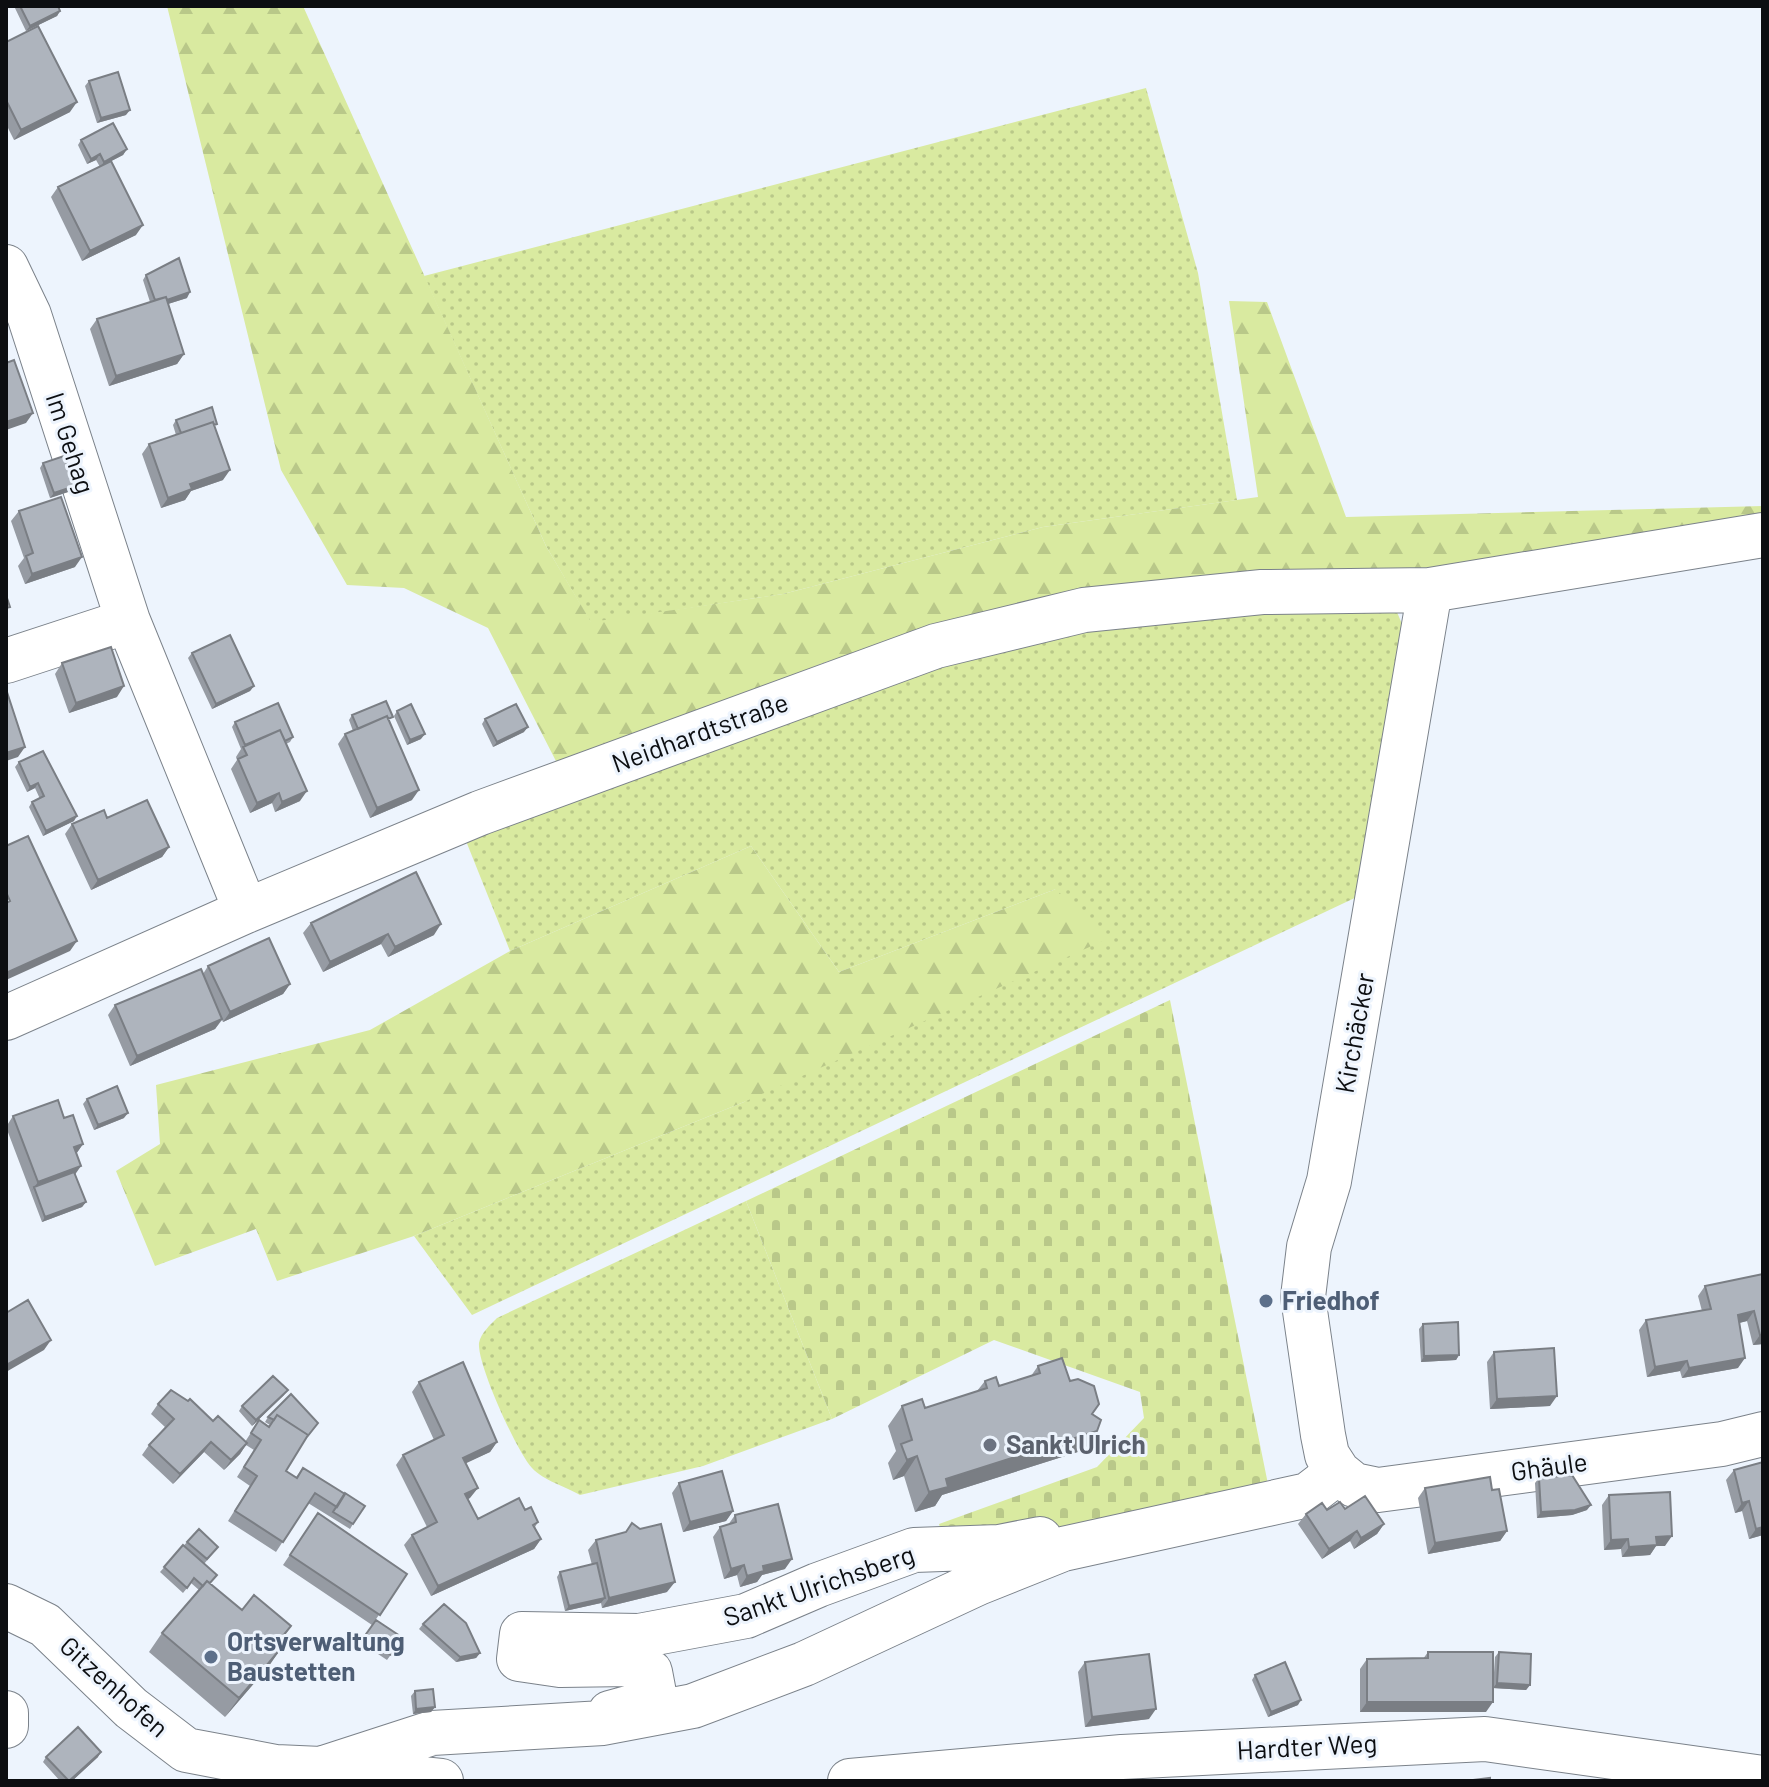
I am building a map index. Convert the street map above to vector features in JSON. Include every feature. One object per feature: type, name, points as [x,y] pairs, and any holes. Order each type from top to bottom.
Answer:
[{"type":"street","name":"Im Gehag","points":[[6,267],[29,315],[128,621],[246,911]]},
{"type":"street","name":"Neidhardtstraße","points":[[6,1018],[246,911],[480,813],[936,646],[1084,610],[1262,592],[1430,590],[1763,535]]},
{"type":"street","name":"Kirchäcker","points":[[1338,1472],[1327,1455],[1323,1435],[1303,1297],[1309,1247],[1329,1181],[1430,590]]},
{"type":"street","points":[[6,661],[128,621]]},
{"type":"street","name":"Ghäule","points":[[1338,1472],[1354,1485],[1378,1490],[1722,1444],[1763,1434]]},
{"type":"street","name":"Sankt Ulrichsberg","points":[[321,1769],[432,1733],[603,1723],[693,1706],[804,1664],[978,1583],[1063,1549],[1308,1495],[1338,1472]]},
{"type":"street","name":"Sankt Ulrichsberg","points":[[520,1728],[610,1713],[643,1704],[654,1693],[650,1672],[630,1664],[560,1665],[519,1659],[522,1634],[639,1636],[746,1616],[818,1585],[914,1550],[999,1547],[1162,1513],[1243,1510]]},
{"type":"street","name":"Gitzenhofen","points":[[6,1606],[45,1625],[131,1708],[186,1750],[276,1767],[321,1769]]},
{"type":"street","points":[[6,1713],[6,1726]]},
{"type":"street","name":"Hardter Weg","points":[[850,1781],[1122,1757],[1485,1739],[1763,1778]]},
{"type":"street","points":[[321,1769],[441,1781]]},
{"type":"green space","points":[[167,6],[303,6],[546,546],[591,622],[783,594],[1043,527],[1258,497],[1229,301],[1267,302],[1346,517],[1763,506],[1763,516],[1444,567],[1295,573],[960,622],[826,662],[559,767],[488,628],[404,588],[347,585],[281,470]]},
{"type":"green space","points":[[1146,88],[1198,273],[1237,500],[1043,527],[783,594],[591,623],[546,546],[424,276]]},
{"type":"green space","points":[[1384,605],[1397,612],[1404,629],[1361,895],[472,1315],[414,1236],[744,1102],[1056,889],[839,972],[751,846],[510,951],[466,841],[909,672],[1060,626]]},
{"type":"green space","points":[[751,846],[839,972],[1056,889],[1105,940],[744,1102],[414,1236],[277,1281],[256,1229],[155,1266],[116,1171],[160,1144],[156,1085],[370,1030],[510,951]]},
{"type":"green space","points":[[1170,1000],[1270,1494],[1072,1527],[945,1544],[939,1524],[1097,1467],[1144,1418],[1140,1392],[994,1340],[832,1419],[746,1201]]},
{"type":"green space","points":[[746,1201],[832,1419],[703,1466],[580,1495],[537,1472],[525,1459],[508,1427],[484,1369],[479,1343],[486,1329],[497,1318]]},
{"type":"building","points":[[20,6],[58,6],[60,11],[30,26]]},
{"type":"building","points":[[38,26],[77,102],[21,130],[6,100],[6,42]]},
{"type":"building","points":[[118,72],[130,110],[101,118],[89,81]]},
{"type":"building","points":[[113,123],[127,149],[104,162],[100,154],[91,159],[81,140]]},
{"type":"building","points":[[111,161],[143,225],[90,251],[58,187]]},
{"type":"building","points":[[179,258],[190,292],[167,300],[166,297],[155,300],[146,275]]},
{"type":"building","points":[[166,297],[184,354],[116,376],[97,319]]},
{"type":"building","points":[[14,360],[33,413],[6,422],[6,363]]},
{"type":"building","points":[[212,407],[217,424],[213,422],[181,433],[176,420]]},
{"type":"building","points":[[213,422],[230,470],[190,484],[192,489],[168,498],[149,444]]},
{"type":"building","points":[[64,456],[75,486],[54,493],[43,463]]},
{"type":"building","points":[[61,497],[82,557],[32,574],[26,556],[33,553],[19,511]]},
{"type":"building","points":[[230,635],[254,686],[216,704],[192,653]]},
{"type":"building","points":[[111,647],[124,686],[76,703],[62,663]]},
{"type":"building","points":[[6,689],[25,747],[6,753]]},
{"type":"building","points":[[386,701],[393,717],[388,719],[387,716],[358,729],[352,715]]},
{"type":"building","points":[[278,703],[293,737],[285,741],[280,730],[245,745],[235,722]]},
{"type":"building","points":[[411,704],[425,734],[410,740],[397,711]]},
{"type":"building","points":[[516,704],[528,727],[497,742],[485,719]]},
{"type":"building","points":[[387,716],[419,790],[377,808],[345,734]]},
{"type":"building","points":[[280,730],[307,791],[282,802],[279,793],[257,803],[238,759],[247,755],[243,747]]},
{"type":"building","points":[[43,751],[77,816],[46,831],[32,802],[44,796],[38,783],[30,787],[19,762]]},
{"type":"building","points":[[147,800],[169,847],[98,880],[72,824],[104,810],[107,818]]},
{"type":"building","points":[[28,836],[77,941],[6,973],[6,903],[10,901],[6,892],[6,846]]},
{"type":"building","points":[[416,872],[441,924],[395,947],[388,934],[330,962],[311,923]]},
{"type":"building","points":[[269,938],[290,984],[230,1012],[208,966]]},
{"type":"building","points":[[201,969],[222,1019],[137,1056],[115,1005]]},
{"type":"building","points":[[117,1086],[128,1113],[98,1125],[87,1099]]},
{"type":"building","points":[[58,1100],[64,1118],[73,1115],[83,1144],[74,1147],[81,1166],[38,1182],[13,1116]]},
{"type":"building","points":[[74,1172],[86,1202],[45,1217],[34,1187]]},
{"type":"building","points":[[1763,1274],[1763,1335],[1760,1335],[1754,1311],[1738,1315],[1745,1358],[1689,1368],[1687,1361],[1655,1367],[1646,1320],[1711,1309],[1705,1286]]},
{"type":"building","points":[[28,1300],[51,1340],[6,1365],[6,1313]]},
{"type":"building","points":[[1458,1322],[1459,1355],[1424,1356],[1423,1324]]},
{"type":"building","points":[[1554,1348],[1557,1396],[1497,1399],[1494,1352]]},
{"type":"building","name":"Sankt Ulrich","points":[[1062,1358],[1070,1381],[1078,1379],[1094,1386],[1099,1404],[1092,1414],[1101,1420],[1097,1431],[946,1479],[948,1487],[929,1492],[917,1456],[907,1460],[901,1444],[912,1440],[902,1406],[922,1399],[925,1408],[987,1388],[985,1381],[996,1377],[999,1386],[1040,1373],[1038,1366]]},
{"type":"building","points":[[463,1362],[497,1442],[463,1458],[478,1488],[465,1494],[478,1519],[519,1498],[525,1510],[531,1507],[538,1522],[533,1525],[541,1539],[438,1586],[412,1535],[437,1522],[403,1455],[444,1435],[419,1382]]},
{"type":"building","points":[[273,1376],[288,1390],[256,1420],[242,1406]]},
{"type":"building","points":[[171,1390],[188,1401],[190,1399],[213,1421],[218,1416],[247,1443],[231,1460],[211,1442],[180,1474],[149,1445],[174,1419],[158,1404]]},
{"type":"building","points":[[291,1394],[318,1423],[307,1437],[277,1415],[274,1420],[268,1417]]},
{"type":"building","points":[[277,1415],[308,1435],[286,1471],[297,1478],[303,1468],[345,1494],[337,1507],[315,1493],[283,1542],[235,1511],[257,1476],[244,1467],[261,1440],[251,1433],[259,1420],[269,1427]]},
{"type":"building","points":[[1763,1462],[1763,1527],[1756,1529],[1749,1501],[1742,1503],[1734,1470]]},
{"type":"building","points":[[722,1471],[733,1511],[690,1522],[679,1483]]},
{"type":"building","points":[[1572,1475],[1591,1505],[1575,1510],[1541,1512],[1539,1478]]},
{"type":"building","points":[[1490,1477],[1492,1490],[1499,1489],[1507,1531],[1435,1543],[1425,1488]]},
{"type":"building","points":[[1670,1492],[1672,1536],[1656,1537],[1657,1545],[1629,1547],[1628,1539],[1611,1540],[1609,1495]]},
{"type":"building","points":[[345,1493],[365,1506],[353,1524],[333,1512]]},
{"type":"building","points":[[1365,1496],[1384,1524],[1361,1538],[1357,1531],[1329,1549],[1306,1514],[1322,1503],[1327,1510],[1340,1502],[1345,1509]]},
{"type":"building","points":[[778,1504],[792,1559],[763,1566],[764,1571],[747,1576],[744,1565],[731,1569],[720,1527],[736,1522],[735,1515]]},
{"type":"building","points":[[318,1513],[407,1574],[380,1615],[290,1555]]},
{"type":"building","points":[[632,1523],[640,1529],[661,1524],[675,1582],[609,1598],[596,1540],[626,1532]]},
{"type":"building","points":[[199,1529],[218,1547],[207,1559],[187,1542]]},
{"type":"building","points":[[183,1545],[217,1575],[210,1583],[207,1581],[203,1586],[194,1578],[187,1588],[164,1567]]},
{"type":"building","points":[[597,1563],[605,1598],[569,1606],[560,1572]]},
{"type":"building","name":"Ortsverwaltung Baustetten","points":[[207,1581],[242,1610],[254,1595],[291,1626],[278,1642],[282,1647],[239,1698],[162,1633]]},
{"type":"building","points":[[444,1604],[466,1623],[480,1653],[460,1657],[423,1624]]},
{"type":"building","points":[[376,1620],[403,1638],[391,1655],[364,1637]]},
{"type":"building","points":[[1428,1652],[1493,1652],[1493,1702],[1367,1702],[1367,1659],[1428,1658]]},
{"type":"building","points":[[1499,1652],[1531,1654],[1530,1685],[1497,1683]]},
{"type":"building","points":[[1149,1654],[1156,1709],[1092,1717],[1085,1662]]},
{"type":"building","points":[[1285,1662],[1301,1700],[1271,1712],[1255,1675]]},
{"type":"building","points":[[433,1689],[435,1707],[416,1709],[415,1691]]},
{"type":"building","points":[[78,1727],[101,1752],[69,1781],[46,1757]]},
{"type":"place","name":"Friedhof","points":[[1266,1301]]},
{"type":"place","name":"Sankt Ulrich","points":[[990,1445]]},
{"type":"place","name":"Ortsverwaltung Baustetten","points":[[211,1657]]}]
